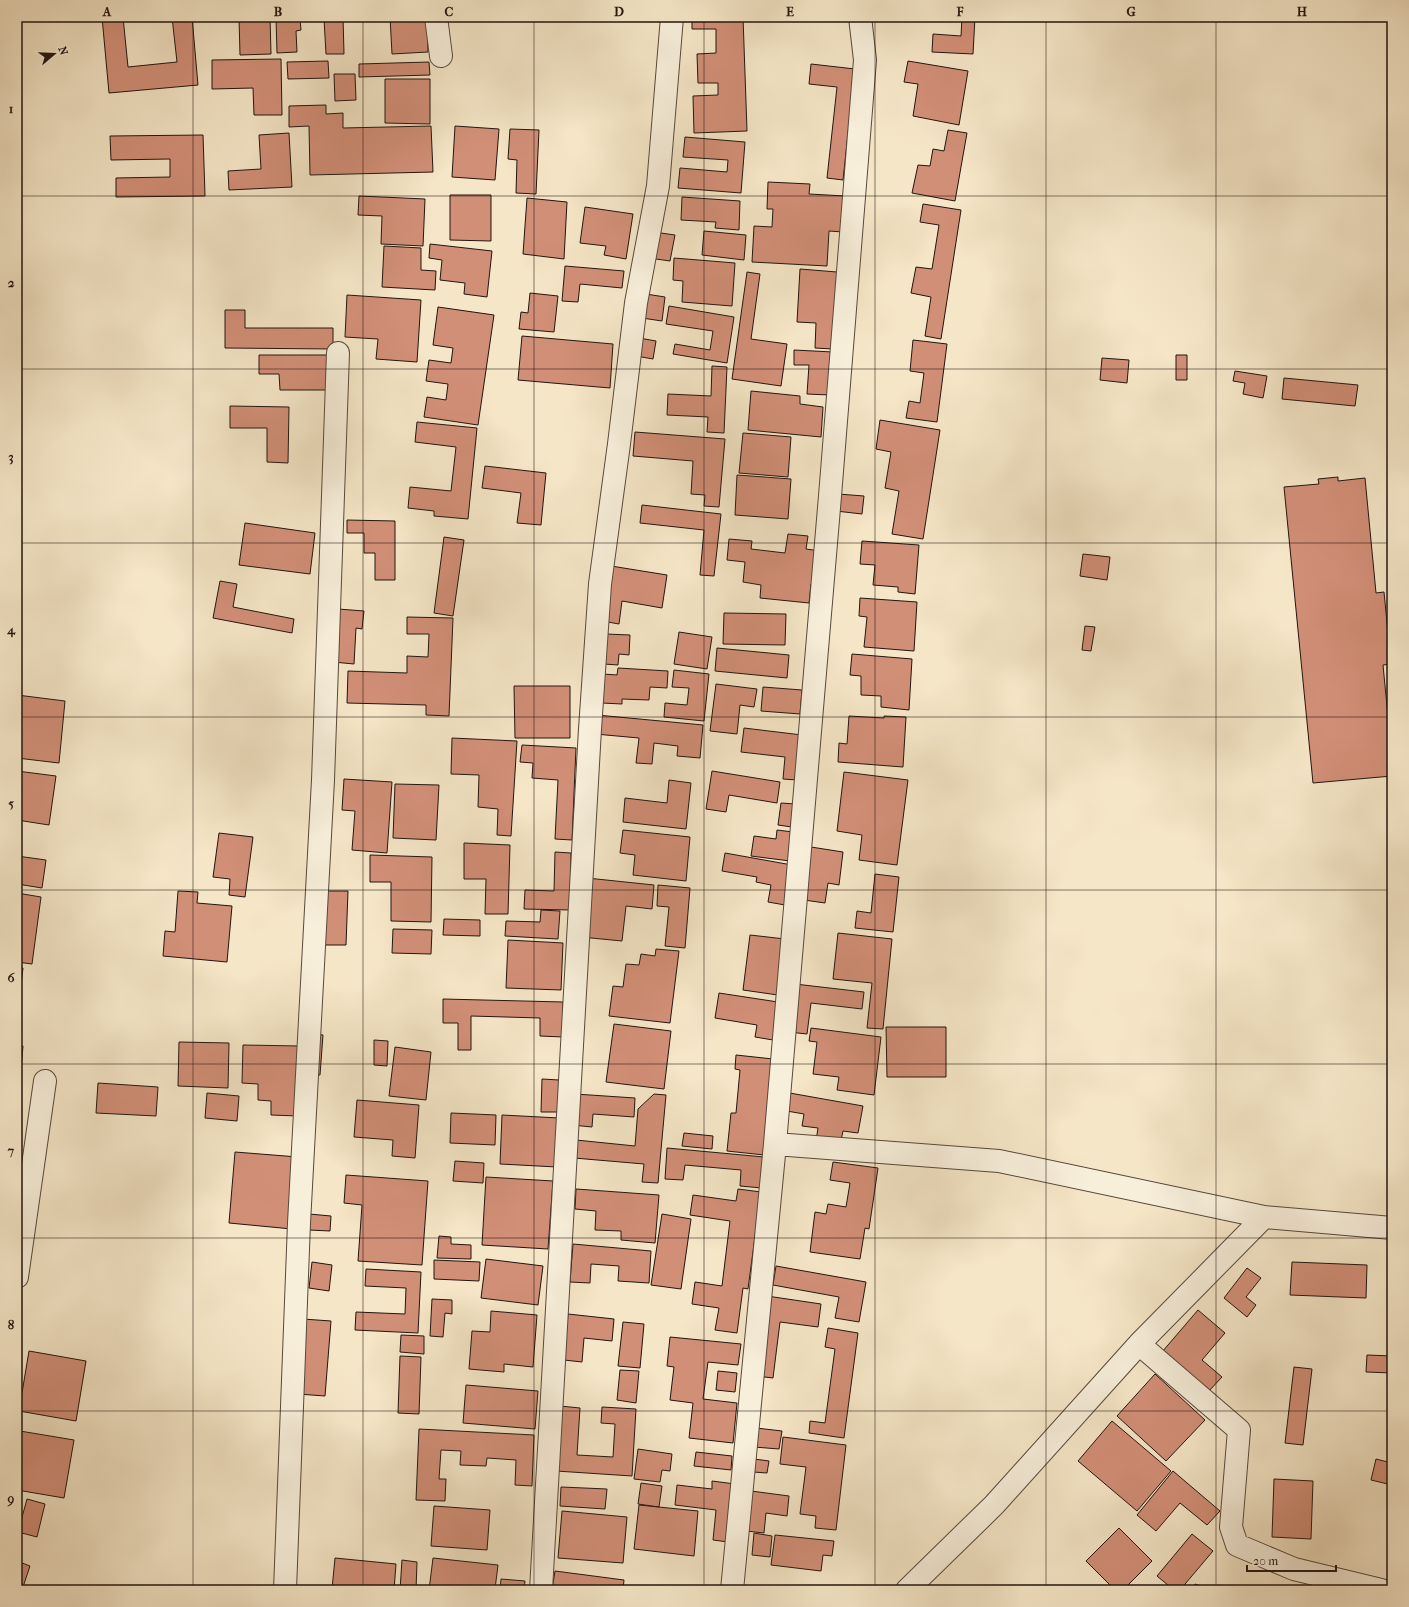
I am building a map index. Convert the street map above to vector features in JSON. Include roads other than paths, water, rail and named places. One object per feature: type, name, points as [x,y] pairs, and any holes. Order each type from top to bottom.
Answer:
[{"type":"street","points":[[436,17],[441,56]]},
{"type":"street","points":[[541,1590],[600,584],[636,303],[658,186],[672,17]]},
{"type":"street","points":[[732,1590],[775,1144],[829,512],[865,60],[860,17]]},
{"type":"street","points":[[285,1590],[299,1223],[323,780],[338,352]]},
{"type":"street","points":[[17,1277],[45,1081]]},
{"type":"street","points":[[775,1144],[999,1161],[1264,1217],[1392,1228]]},
{"type":"street","points":[[907,1590],[994,1506],[1139,1344],[1264,1217]]},
{"type":"street","points":[[1139,1344],[1239,1430],[1231,1527],[1237,1546],[1294,1569],[1381,1590]]}]
